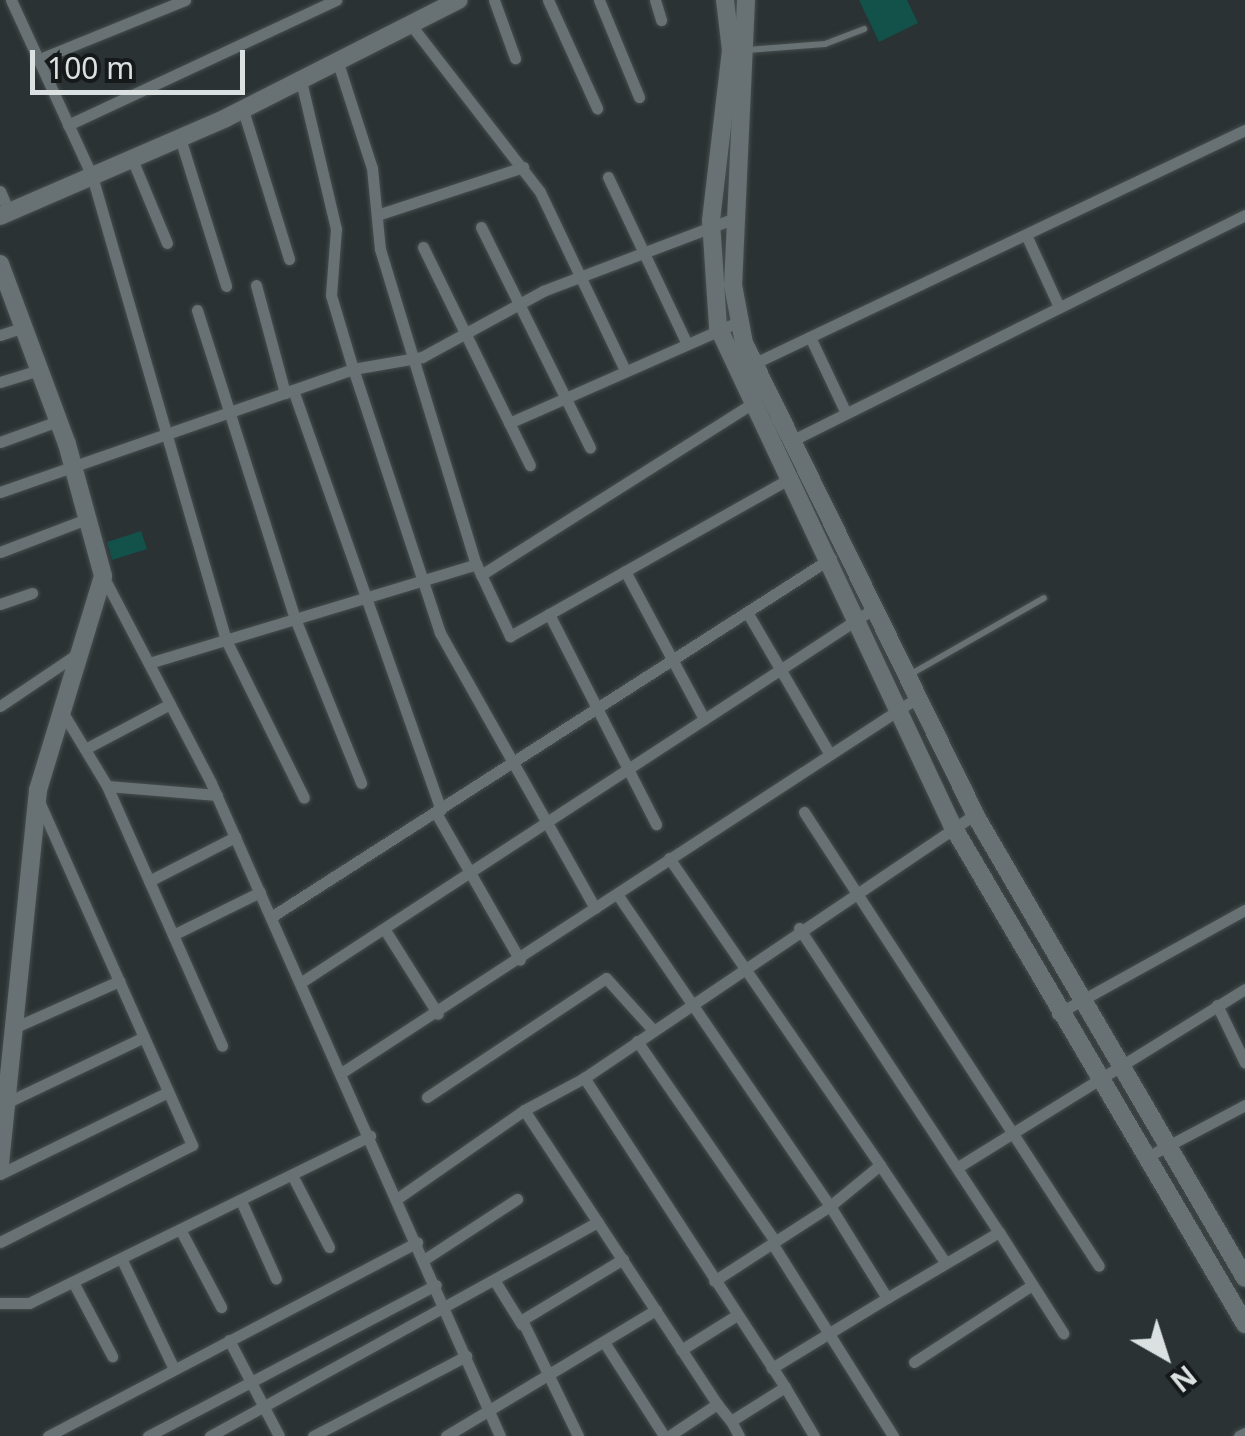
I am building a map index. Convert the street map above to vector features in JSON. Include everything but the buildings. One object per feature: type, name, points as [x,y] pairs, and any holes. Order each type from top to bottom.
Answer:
[{"type":"main road","points":[[5,214],[242,110],[459,0]]},
{"type":"main road","points":[[725,0],[740,50],[734,218],[738,322],[769,394],[975,814],[1078,1002],[1245,1278]]},
{"type":"main road","points":[[746,0],[711,221],[718,327],[785,481],[952,825],[1094,1078],[1243,1313]]},
{"type":"main road","points":[[0,1166],[10,1101],[7,1058],[37,797],[59,705],[103,576],[58,421],[1,271]]},
{"type":"main road","points":[[794,500],[815,489]]},
{"type":"main road","points":[[990,896],[1012,883]]},
{"type":"street","points":[[11,0],[92,176],[161,436],[225,638],[304,798]]},
{"type":"street","points":[[37,60],[185,0]]},
{"type":"street","points":[[68,125],[336,0]]},
{"type":"street","points":[[494,0],[515,58]]},
{"type":"street","points":[[548,0],[596,108]]},
{"type":"street","points":[[599,0],[639,97]]},
{"type":"street","points":[[655,0],[661,20]]},
{"type":"street","points":[[411,25],[523,167],[584,278],[626,370]]},
{"type":"street","points":[[338,63],[414,358],[478,569],[510,636],[785,481]]},
{"type":"street","points":[[302,81],[336,229],[331,295],[419,575],[546,828],[595,908]]},
{"type":"street","points":[[242,110],[289,260]]},
{"type":"street","points":[[755,363],[1245,130]]},
{"type":"street","points":[[180,138],[226,286]]},
{"type":"street","points":[[132,158],[167,243]]},
{"type":"street","points":[[377,215],[523,167]]},
{"type":"street","points":[[608,177],[686,342]]},
{"type":"street","points":[[0,191],[5,214]]},
{"type":"street","points":[[793,440],[1245,215]]},
{"type":"street","points":[[0,492],[353,370],[414,358],[642,249],[711,221],[734,218]]},
{"type":"street","points":[[481,227],[590,448]]},
{"type":"street","points":[[1026,236],[1058,308]]},
{"type":"street","points":[[423,247],[530,466]]},
{"type":"street","points":[[256,285],[289,392],[438,812],[470,876],[520,960]]},
{"type":"street","points":[[198,310],[226,413],[294,616],[361,783]]},
{"type":"street","points":[[508,423],[718,327],[738,322]]},
{"type":"street","points":[[0,335],[22,328]]},
{"type":"street","points":[[810,338],[846,413]]},
{"type":"street","points":[[0,382],[38,370]]},
{"type":"street","points":[[148,663],[419,575],[478,569],[769,394]]},
{"type":"street","points":[[0,442],[58,421]]},
{"type":"street","points":[[0,552],[87,519]]},
{"type":"street","points":[[271,917],[845,550]]},
{"type":"street","points":[[625,571],[704,718]]},
{"type":"street","points":[[103,576],[236,837],[500,1436]]},
{"type":"street","points":[[0,604],[32,593]]},
{"type":"street","points":[[300,983],[546,828],[704,718],[874,608]]},
{"type":"street","points":[[748,612],[828,751]]},
{"type":"street","points":[[549,614],[656,824]]},
{"type":"street","points":[[0,706],[80,652]]},
{"type":"street","points":[[341,1073],[520,960],[828,751],[918,698]]},
{"type":"street","points":[[85,750],[170,704]]},
{"type":"street","points":[[59,705],[107,786],[222,1046]]},
{"type":"street","points":[[107,786],[217,796]]},
{"type":"street","points":[[0,1242],[192,1145],[37,797]]},
{"type":"street","points":[[804,812],[1098,1266]]},
{"type":"street","points":[[398,1198],[524,1110],[584,1078],[952,825],[975,814]]},
{"type":"street","points":[[149,881],[236,837]]},
{"type":"street","points":[[669,858],[945,1262]]},
{"type":"street","points":[[173,934],[260,892]]},
{"type":"street","points":[[617,894],[830,1206],[887,1298]]},
{"type":"street","points":[[1057,1014],[1245,910]]},
{"type":"street","points":[[799,928],[1064,1333]]},
{"type":"street","points":[[384,930],[438,1014]]},
{"type":"street","points":[[427,1096],[606,978],[653,1030]]},
{"type":"street","points":[[12,1017],[119,981]]},
{"type":"street","points":[[958,1166],[1116,1062],[1245,989]]},
{"type":"street","points":[[1217,1005],[1245,1062]]},
{"type":"street","points":[[10,1101],[144,1037]]},
{"type":"street","points":[[637,1041],[774,1242],[893,1436]]},
{"type":"street","points":[[584,1078],[814,1436]]},
{"type":"street","points":[[0,1174],[168,1092]]},
{"type":"street","points":[[1144,1158],[1245,1104]]},
{"type":"street","points":[[524,1110],[739,1436]]},
{"type":"street","points":[[0,1303],[29,1303],[370,1136]]},
{"type":"street","points":[[714,1281],[830,1206],[880,1164]]},
{"type":"street","points":[[292,1175],[329,1247]]},
{"type":"street","points":[[424,1258],[517,1199]]},
{"type":"street","points":[[242,1201],[276,1278]]},
{"type":"street","points":[[210,1436],[448,1312],[598,1222]]},
{"type":"street","points":[[181,1231],[221,1307]]},
{"type":"street","points":[[772,1368],[999,1232]]},
{"type":"street","points":[[48,1436],[417,1242]]},
{"type":"street","points":[[522,1325],[622,1259]]},
{"type":"street","points":[[122,1260],[174,1369]]},
{"type":"street","points":[[73,1282],[112,1356]]},
{"type":"street","points":[[496,1283],[550,1376],[578,1436]]},
{"type":"street","points":[[148,1436],[436,1285]]},
{"type":"street","points":[[914,1362],[1032,1285]]},
{"type":"street","points":[[446,1436],[656,1310]]},
{"type":"street","points":[[681,1350],[737,1315]]},
{"type":"street","points":[[229,1340],[279,1436]]},
{"type":"street","points":[[604,1342],[667,1436],[717,1404]]},
{"type":"street","points":[[313,1436],[466,1356]]},
{"type":"street","points":[[731,1421],[785,1387]]},
{"type":"lane","points":[[740,50],[825,44],[864,29]]},
{"type":"lane","points":[[907,676],[1044,598]]}]
